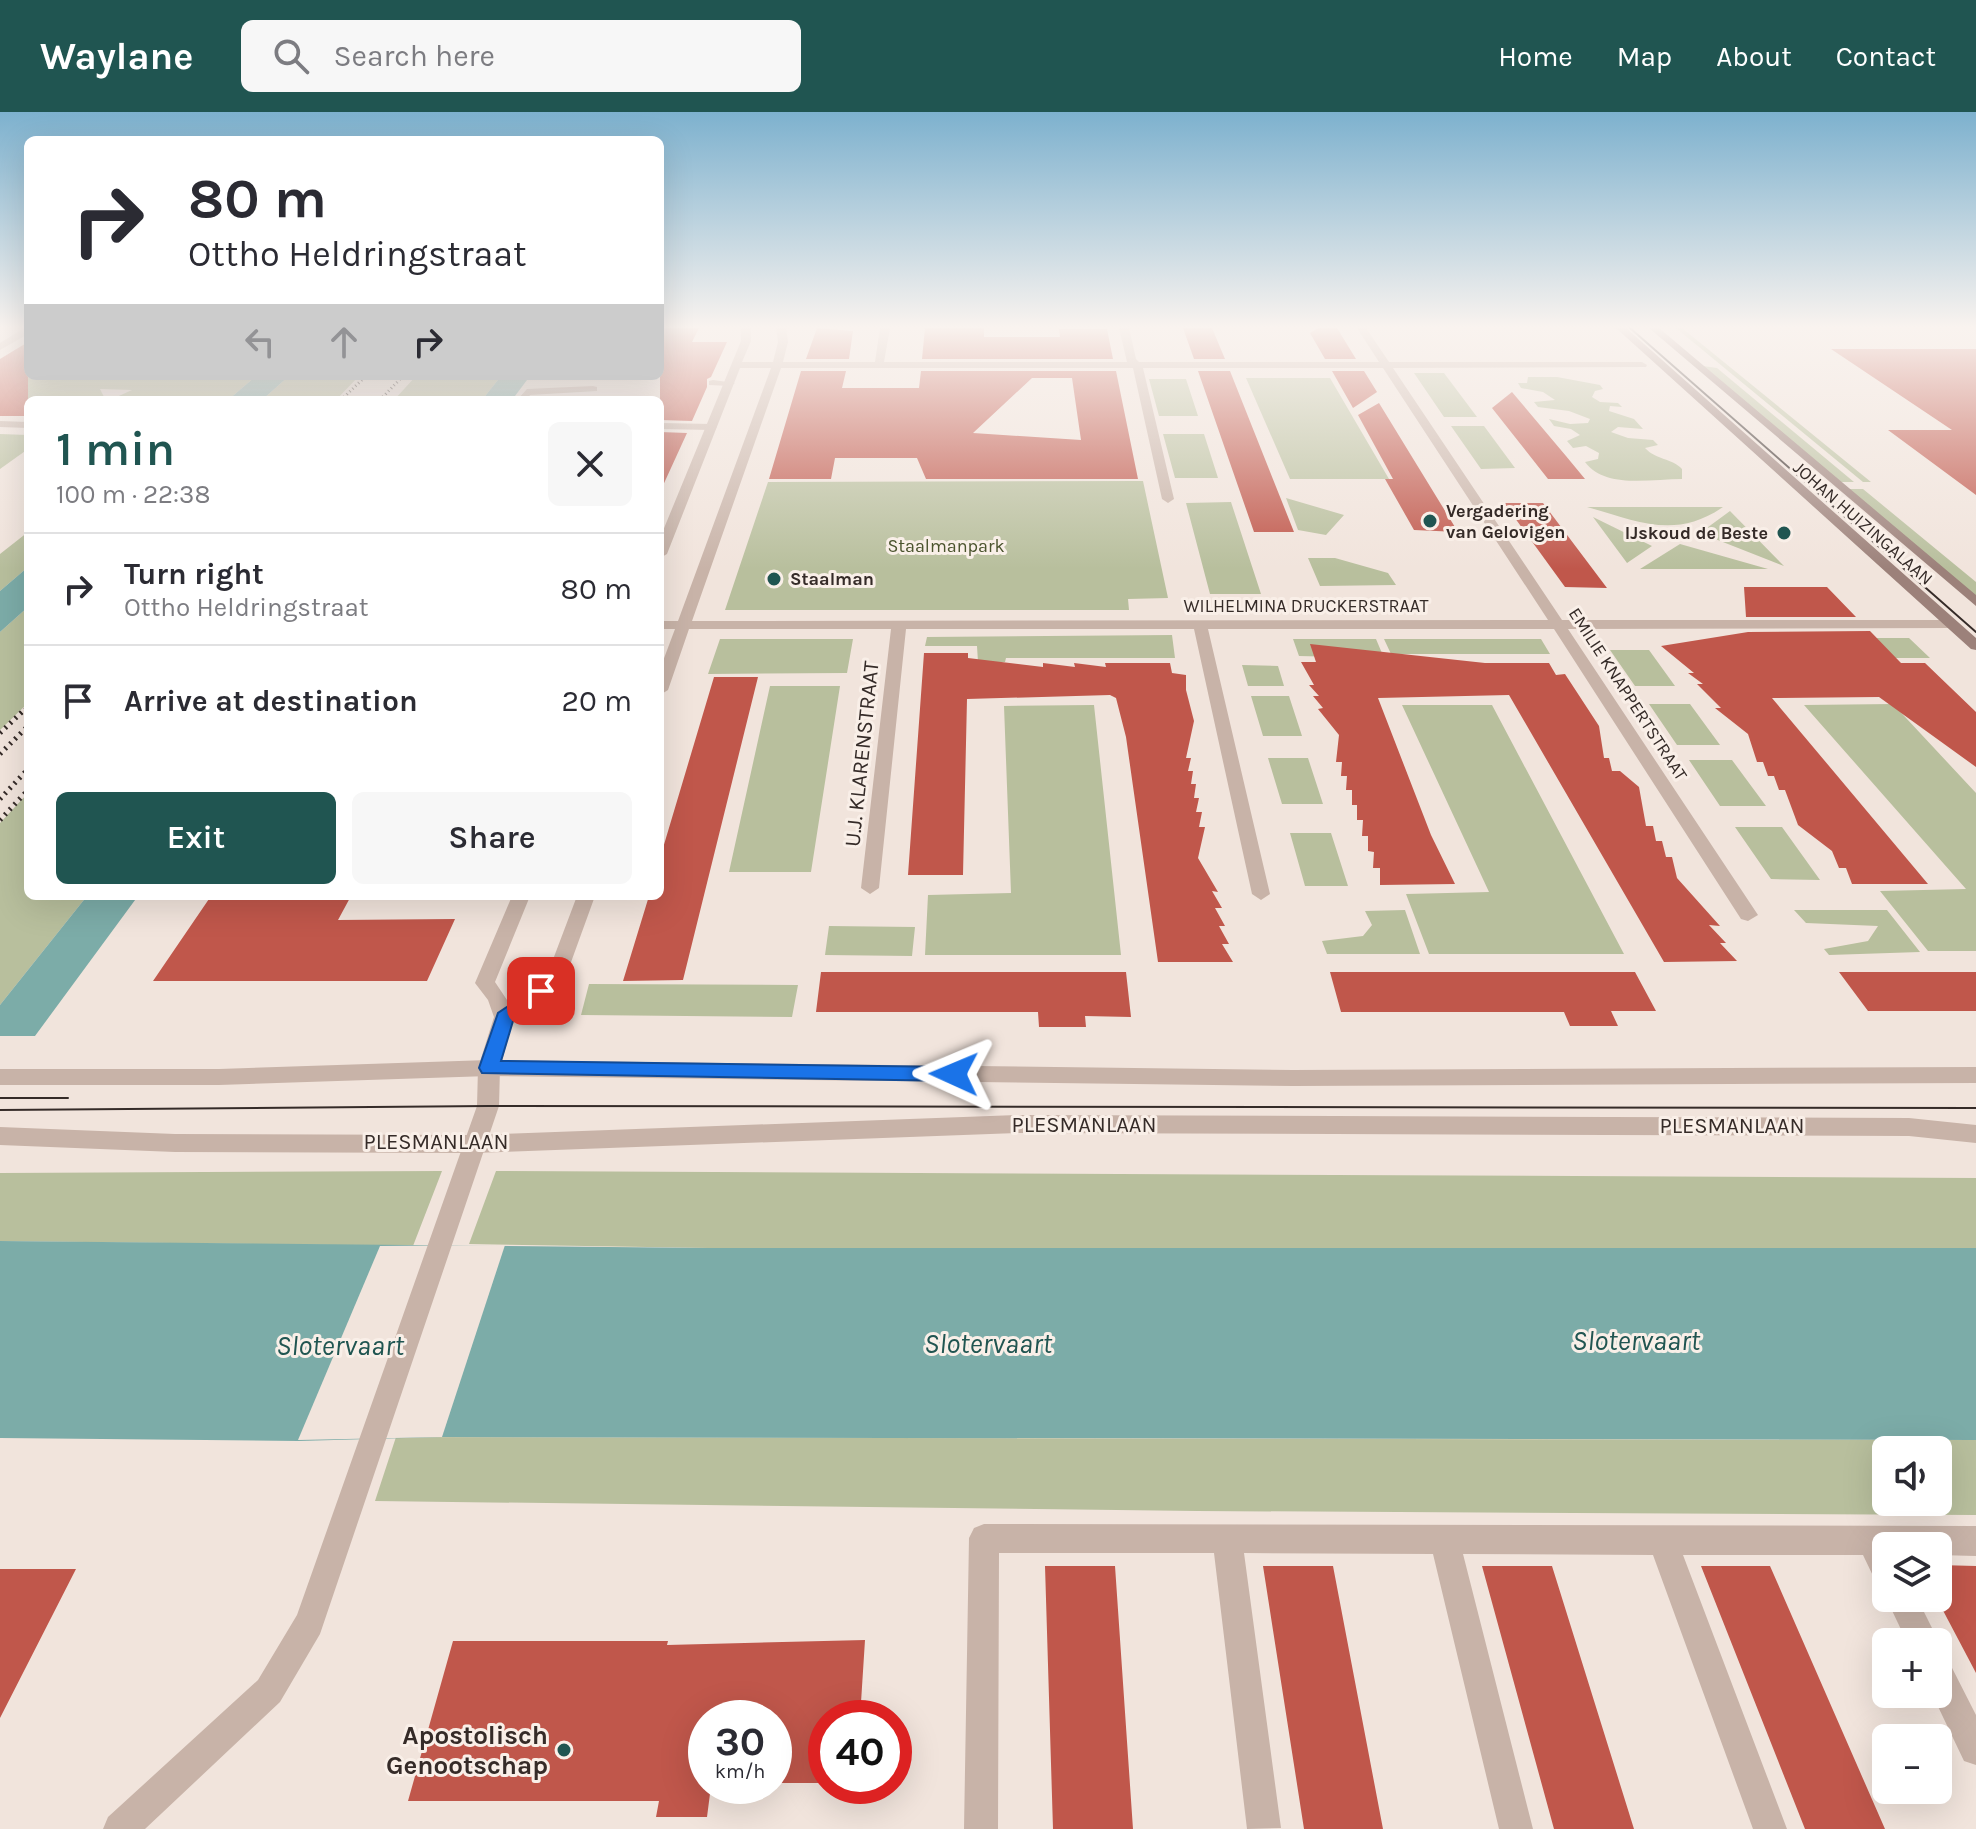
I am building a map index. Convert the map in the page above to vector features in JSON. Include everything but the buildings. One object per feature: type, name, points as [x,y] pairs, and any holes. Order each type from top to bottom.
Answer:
[{"type":"main road","name":"JOHAN HUIZINGALAAN","points":[[1708,408],[1976,646]]},
{"type":"main road","name":"JOHAN HUIZINGALAAN","points":[[1747,408],[1976,602]]},
{"type":"street","points":[[664,544],[720,408]]},
{"type":"street","points":[[664,679],[761,408]]},
{"type":"street","points":[[1148,408],[1168,499]]},
{"type":"street","name":"EMILIE KNAPPERTSTRAAT","points":[[1413,408],[1559,624],[1748,915]]},
{"type":"street","points":[[0,424],[24,425]]},
{"type":"street","points":[[664,426],[712,427]]},
{"type":"street","points":[[1200,624],[1261,894]]},
{"type":"street","name":"WILHELMINA DRUCKERSTRAAT","points":[[664,625],[1952,624]]},
{"type":"street","name":"U.J. KLARENSTRAAT","points":[[870,888],[899,625]]},
{"type":"street","points":[[120,1829],[269,1691],[309,1623],[488,1106],[489,1068],[504,1017],[497,998],[485,983],[519,900]]},
{"type":"street","points":[[504,1017],[555,982],[585,900]]},
{"type":"street","points":[[0,1077],[219,1077],[489,1068],[1293,1078],[1976,1075]]},
{"type":"street","name":"PLESMANLAAN","points":[[0,1136],[175,1143],[473,1144],[1017,1124],[1909,1127],[1976,1134]]},
{"type":"street","points":[[981,1829],[984,1538],[1872,1541]]},
{"type":"street","points":[[1227,1538],[1264,1828]]},
{"type":"street","points":[[1662,1538],[1770,1829]]},
{"type":"street","points":[[1444,1539],[1516,1829]]},
{"type":"street","points":[[1952,1541],[1976,1541]]},
{"type":"street","points":[[1952,1701],[1976,1749]]},
{"type":"green space","points":[[1157,408],[1195,408],[1198,416],[1159,416]]},
{"type":"green space","points":[[1259,408],[1348,408],[1389,479],[1290,479]]},
{"type":"green space","points":[[1438,408],[1470,408],[1477,417],[1444,417]]},
{"type":"green space","points":[[1547,408],[1610,408],[1609,411],[1634,419],[1643,429],[1618,427],[1611,432],[1628,438],[1653,440],[1658,445],[1645,448],[1678,465],[1682,469],[1682,479],[1629,481],[1604,476],[1594,470],[1585,462],[1598,459],[1599,453],[1586,446],[1573,448],[1567,441],[1580,435],[1571,429],[1554,426],[1549,419],[1570,424],[1588,423],[1590,419],[1569,411]]},
{"type":"green space","points":[[1753,408],[1765,408],[1854,482],[1840,482]]},
{"type":"green space","points":[[1773,408],[1780,408],[1871,482],[1863,482]]},
{"type":"green space","points":[[1451,426],[1484,426],[1515,468],[1481,469]]},
{"type":"green space","points":[[0,434],[24,435],[24,452],[0,469]]},
{"type":"green space","points":[[1163,434],[1204,434],[1218,478],[1175,478]]},
{"type":"green space","name":"Staalmanpark","points":[[1143,481],[1168,598],[1128,599],[1129,610],[725,610],[768,482]]},
{"type":"green space","points":[[1848,489],[1863,489],[1976,582],[1976,597]]},
{"type":"green space","points":[[1286,498],[1344,515],[1326,535],[1298,530]]},
{"type":"green space","points":[[1231,502],[1261,594],[1210,594],[1186,503]]},
{"type":"green space","points":[[1587,507],[1723,507],[1689,523],[1656,525]]},
{"type":"green space","points":[[1730,511],[1784,566],[1700,533]]},
{"type":"green space","points":[[1593,517],[1652,546],[1627,563]]},
{"type":"green space","points":[[24,535],[24,570],[0,591],[0,554]]},
{"type":"green space","points":[[1680,544],[1768,569],[1640,569]]},
{"type":"green space","points":[[1308,558],[1335,558],[1388,573],[1396,585],[1320,586]]},
{"type":"green space","points":[[24,611],[24,707],[0,730],[0,632]]},
{"type":"green space","points":[[1172,635],[1175,658],[1006,658],[1005,662],[978,662],[977,646],[925,646],[927,637]]},
{"type":"green space","points":[[1860,638],[1909,638],[1930,658],[1880,658]]},
{"type":"green space","points":[[720,639],[853,639],[847,673],[708,674]]},
{"type":"green space","points":[[1293,639],[1376,639],[1384,658],[1299,656]]},
{"type":"green space","points":[[1384,639],[1541,639],[1550,654],[1391,654]]},
{"type":"green space","points":[[1610,650],[1649,650],[1675,686],[1635,686]]},
{"type":"green space","points":[[1242,665],[1278,666],[1284,686],[1248,686]]},
{"type":"green space","points":[[770,686],[840,686],[811,872],[729,872]]},
{"type":"green space","points":[[1251,696],[1289,696],[1302,736],[1263,736]]},
{"type":"green space","points":[[1649,704],[1690,704],[1720,745],[1677,745]]},
{"type":"green space","points":[[1893,704],[1976,793],[1976,951],[1928,951],[1880,891],[1966,889],[1804,705]]},
{"type":"green space","points":[[1094,705],[1121,955],[925,955],[928,895],[1011,893],[1004,706]]},
{"type":"green space","points":[[1402,705],[1492,705],[1624,954],[1429,954],[1406,894],[1489,892]]},
{"type":"green space","points":[[1268,758],[1308,758],[1323,804],[1282,804]]},
{"type":"green space","points":[[1689,760],[1732,760],[1766,806],[1720,806]]},
{"type":"green space","points":[[24,797],[24,900],[84,900],[0,1005],[0,823]]},
{"type":"green space","points":[[1735,827],[1782,827],[1820,880],[1771,879]]},
{"type":"green space","points":[[1290,833],[1331,833],[1348,886],[1305,886]]},
{"type":"green space","points":[[1405,910],[1420,954],[1327,954],[1322,941],[1363,936],[1372,925],[1365,911]]},
{"type":"green space","points":[[1794,910],[1887,910],[1920,952],[1829,955],[1824,949],[1868,941],[1878,926],[1806,923]]},
{"type":"green space","points":[[829,926],[915,927],[912,956],[825,955]]},
{"type":"green space","points":[[589,984],[798,985],[792,1017],[581,1015]]},
{"type":"green space","points":[[442,1171],[413,1246],[0,1241],[0,1173]]},
{"type":"green space","points":[[496,1171],[1976,1178],[1976,1248],[709,1248],[469,1244]]},
{"type":"green space","points":[[396,1437],[1872,1440],[1872,1514],[1197,1511],[375,1501]]},
{"type":"green space","points":[[1952,1440],[1976,1440],[1976,1515],[1952,1515]]},
{"type":"water","points":[[24,570],[24,611],[0,632],[0,591]]},
{"type":"water","points":[[84,900],[135,900],[35,1036],[0,1036],[0,1005]]},
{"type":"water","name":"Slotervaart","points":[[0,1241],[709,1248],[1976,1248],[1976,1440],[1952,1440],[1952,1436],[1872,1436],[1872,1440],[442,1437],[298,1441],[0,1438]]},
{"type":"pier","points":[[505,1245],[442,1437],[298,1440],[380,1246]]},
{"type":"tram line","points":[[1721,408],[1976,632]]},
{"type":"tram line","points":[[0,1098],[68,1098]]},
{"type":"tram line","points":[[0,1110],[488,1106],[1976,1108]]},
{"type":"railway","points":[[0,733],[23,711]]},
{"type":"railway","points":[[0,754],[24,730]]},
{"type":"railway","points":[[0,799],[24,773]]},
{"type":"railway","points":[[0,820],[24,794]]},
{"type":"place","name":"Vergadering van Gelovigen","points":[[1430,521]]},
{"type":"place","name":"IJskoud de Beste","points":[[1784,533]]},
{"type":"place","name":"Staalman","points":[[774,579]]},
{"type":"place","name":"Apostolisch Genootschap","points":[[564,1750]]},
{"type":"route","points":[[541,991],[504,1017],[489,1068],[954,1074]]}]
